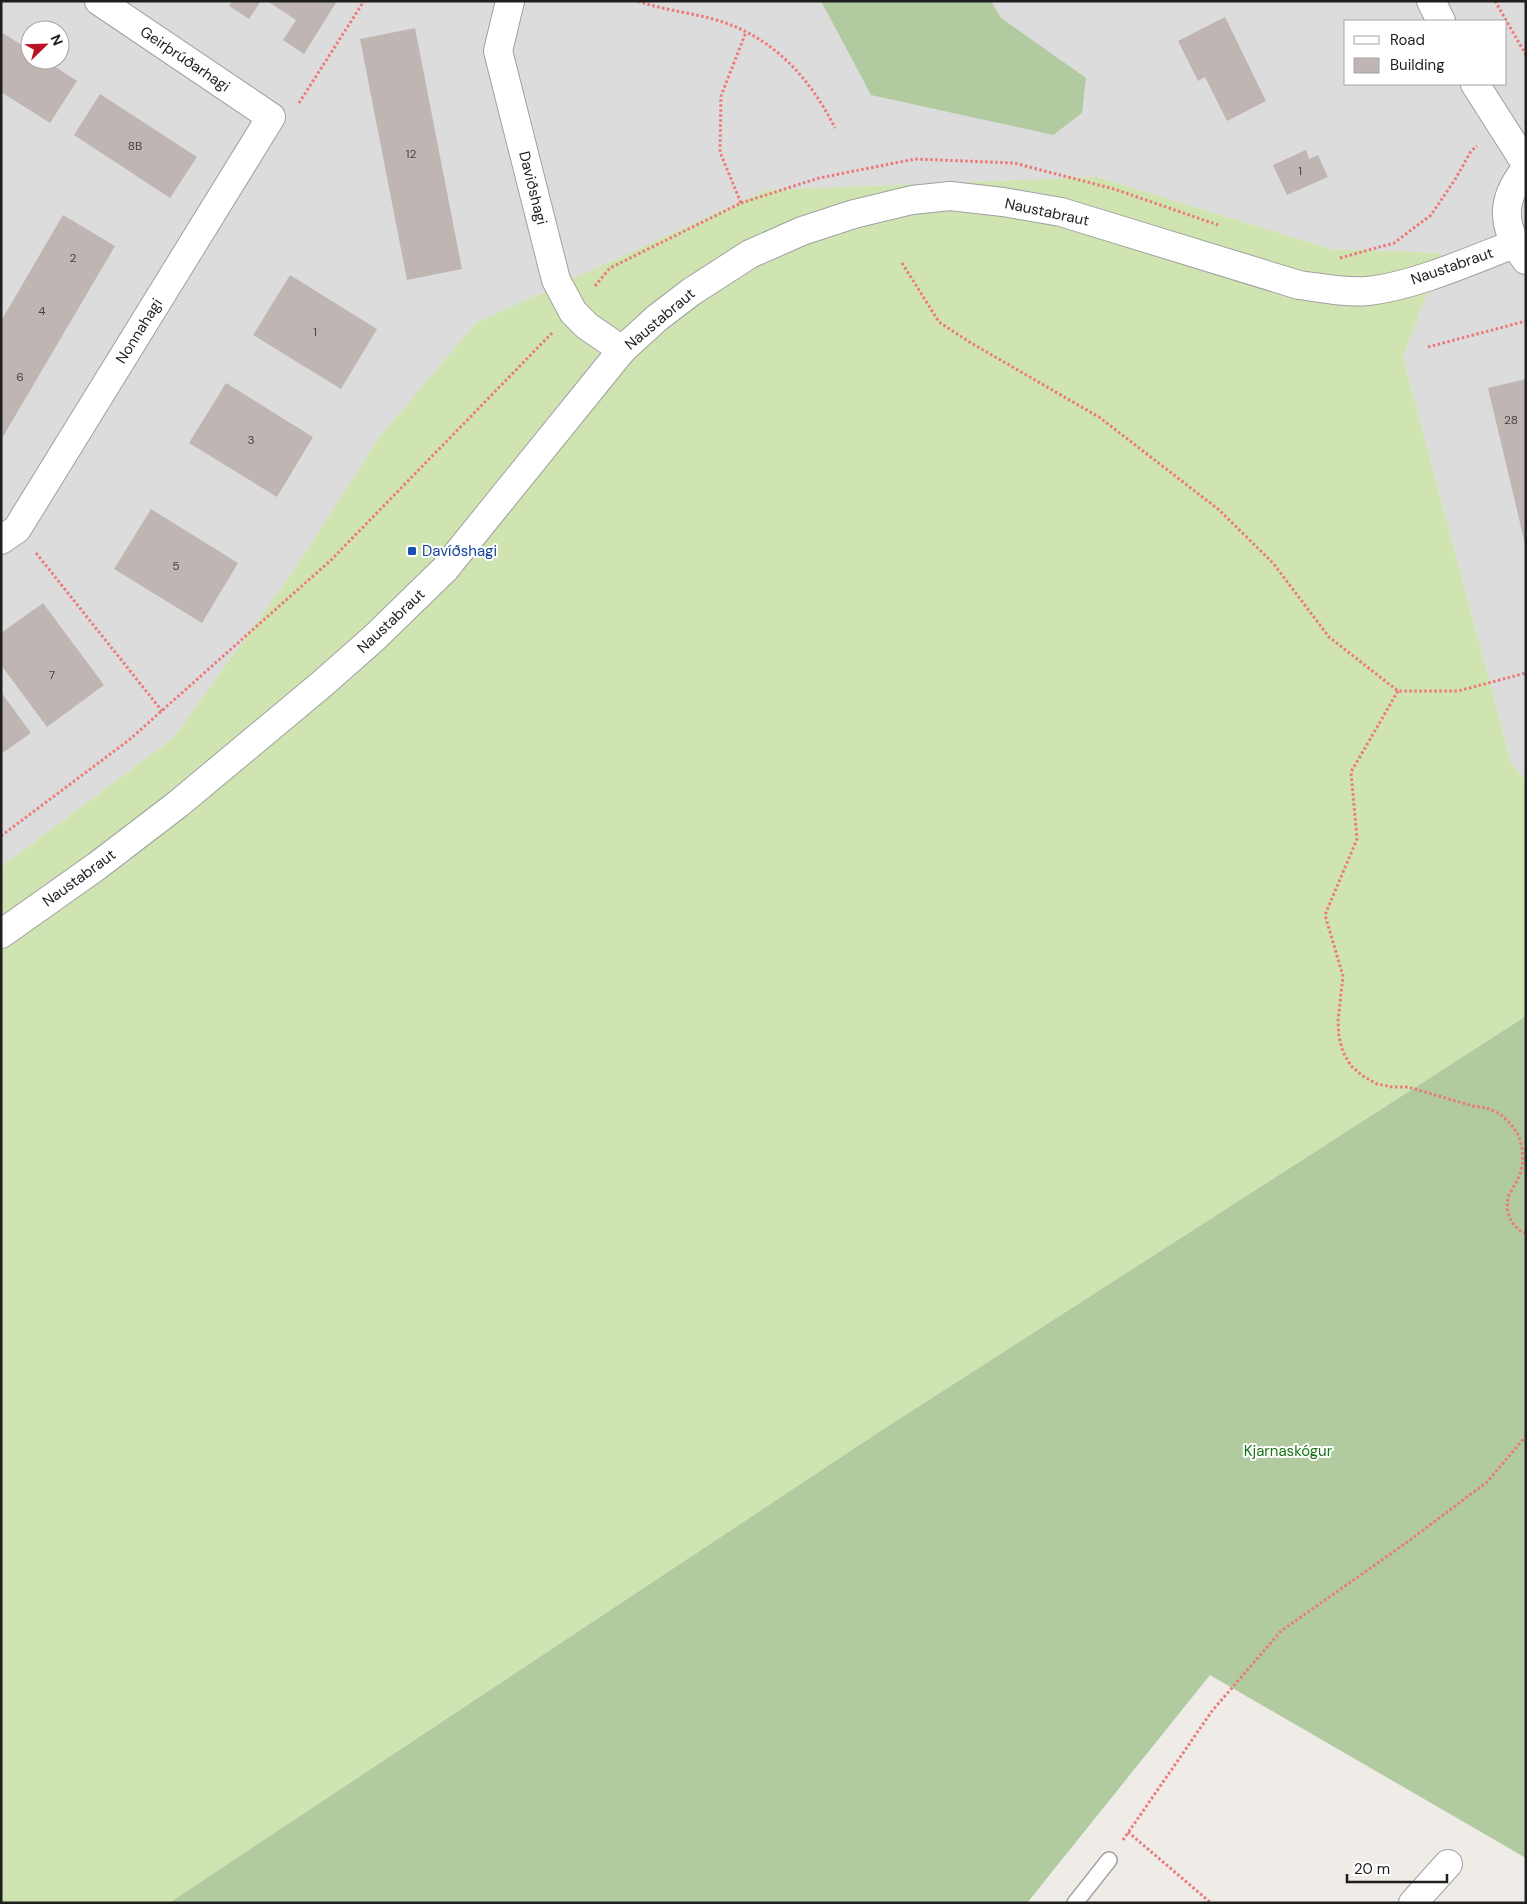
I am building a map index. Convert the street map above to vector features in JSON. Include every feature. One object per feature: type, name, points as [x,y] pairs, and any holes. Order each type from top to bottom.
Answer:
[{"type":"street","name":"Geirþrúðarhagi","points":[[99,1],[270,117]]},
{"type":"street","name":"Daviðshagi","points":[[510,1],[498,51],[556,280],[572,312],[587,326],[622,350]]},
{"type":"street","points":[[1431,1],[1440,20]]},
{"type":"street","points":[[1476,85],[1499,125],[1526,164]]},
{"type":"street","name":"Nonnahagi","points":[[9,535],[270,117]]},
{"type":"street","points":[[1520,252],[1508,228],[1506,212],[1509,195],[1517,180],[1526,169]]},
{"type":"street","name":"Naustabraut","points":[[1,934],[97,866],[178,804],[322,684],[380,632],[445,569],[622,350],[657,318],[691,292],[750,254],[802,231],[854,214],[912,200],[950,196],[1003,202],[1062,212],[1299,285],[1330,289],[1366,291],[1402,284],[1467,263],[1520,252]]},
{"type":"street","points":[[1413,1903],[1448,1864]]},
{"type":"lane","points":[[1075,1903],[1109,1860]]},
{"type":"path","points":[[270,117],[294,111],[364,1]]},
{"type":"path","points":[[638,1],[654,7],[713,18],[746,32],[775,51],[794,67],[824,106],[835,128]]},
{"type":"path","points":[[1495,1],[1506,20]]},
{"type":"path","points":[[1507,22],[1526,54]]},
{"type":"path","points":[[741,203],[720,152],[722,96],[746,32]]},
{"type":"path","points":[[1332,257],[1340,258],[1394,242],[1431,215],[1471,151],[1499,125]]},
{"type":"path","points":[[1,836],[129,740],[331,560],[572,312],[610,268],[741,203],[819,178],[915,159],[1014,163],[1114,189],[1226,228]]},
{"type":"path","points":[[902,262],[938,322],[970,343],[1099,417],[1218,509],[1273,563],[1329,637],[1398,690],[1458,691],[1526,673]]},
{"type":"path","points":[[1428,347],[1526,321]]},
{"type":"path","points":[[9,535],[162,711]]},
{"type":"path","points":[[1398,690],[1351,772],[1357,839],[1325,915],[1343,976],[1338,1021],[1339,1037],[1343,1052],[1351,1066],[1377,1084],[1392,1087],[1408,1087],[1473,1106],[1487,1108],[1500,1114],[1511,1124],[1519,1136],[1523,1162],[1520,1175],[1508,1197],[1507,1209],[1511,1221],[1519,1230],[1526,1234]]},
{"type":"path","points":[[1109,1860],[1212,1711],[1281,1631],[1406,1543],[1487,1482],[1526,1436]]},
{"type":"path","points":[[1128,1832],[1211,1903]]},
{"type":"shaded area","points":[[1,1],[1526,1],[1526,780],[1511,762],[1403,357],[1442,253],[1331,249],[1097,177],[767,190],[476,323],[380,436],[295,569],[173,738],[1,867]]},
{"type":"green space","points":[[821,1],[991,1],[1001,18],[1086,78],[1082,113],[1053,135],[871,95]]},
{"type":"green space","points":[[1097,177],[1331,249],[1442,253],[1403,357],[1511,762],[1526,780],[1526,1015],[879,1432],[169,1903],[1,1903],[1,867],[173,738],[295,569],[380,436],[476,323],[767,190]]},
{"type":"green space","name":"Kjarnaskógur","points":[[1526,1015],[1526,1858],[1210,1675],[1027,1903],[169,1903],[879,1432]]},
{"type":"building","points":[[232,1],[261,1],[249,19],[229,6]]},
{"type":"building","points":[[267,1],[337,1],[304,54],[283,40],[296,20]]},
{"type":"building","points":[[1225,17],[1266,101],[1227,121],[1205,77],[1198,81],[1178,41]]},
{"type":"building","points":[[415,28],[462,269],[407,280],[360,39]]},
{"type":"building","points":[[1,32],[20,44],[20,70],[60,70],[77,81],[50,123],[1,92]]},
{"type":"building","points":[[100,94],[197,157],[170,198],[74,135]]},
{"type":"building","points":[[1306,150],[1309,159],[1318,155],[1328,177],[1287,195],[1273,165]]},
{"type":"building","points":[[63,215],[115,246],[1,440],[1,321]]},
{"type":"building","points":[[290,275],[377,329],[341,389],[253,335]]},
{"type":"building","points":[[1526,379],[1526,544],[1525,544],[1488,388]]},
{"type":"building","points":[[226,383],[313,437],[277,497],[189,443]]},
{"type":"building","points":[[151,509],[238,563],[202,623],[114,569]]},
{"type":"building","points":[[43,603],[104,685],[47,727],[1,665],[1,633]]},
{"type":"building","points":[[1,692],[31,733],[1,754]]},
{"type":"place","name":"Davíðshagi","points":[[412,551]]}]
